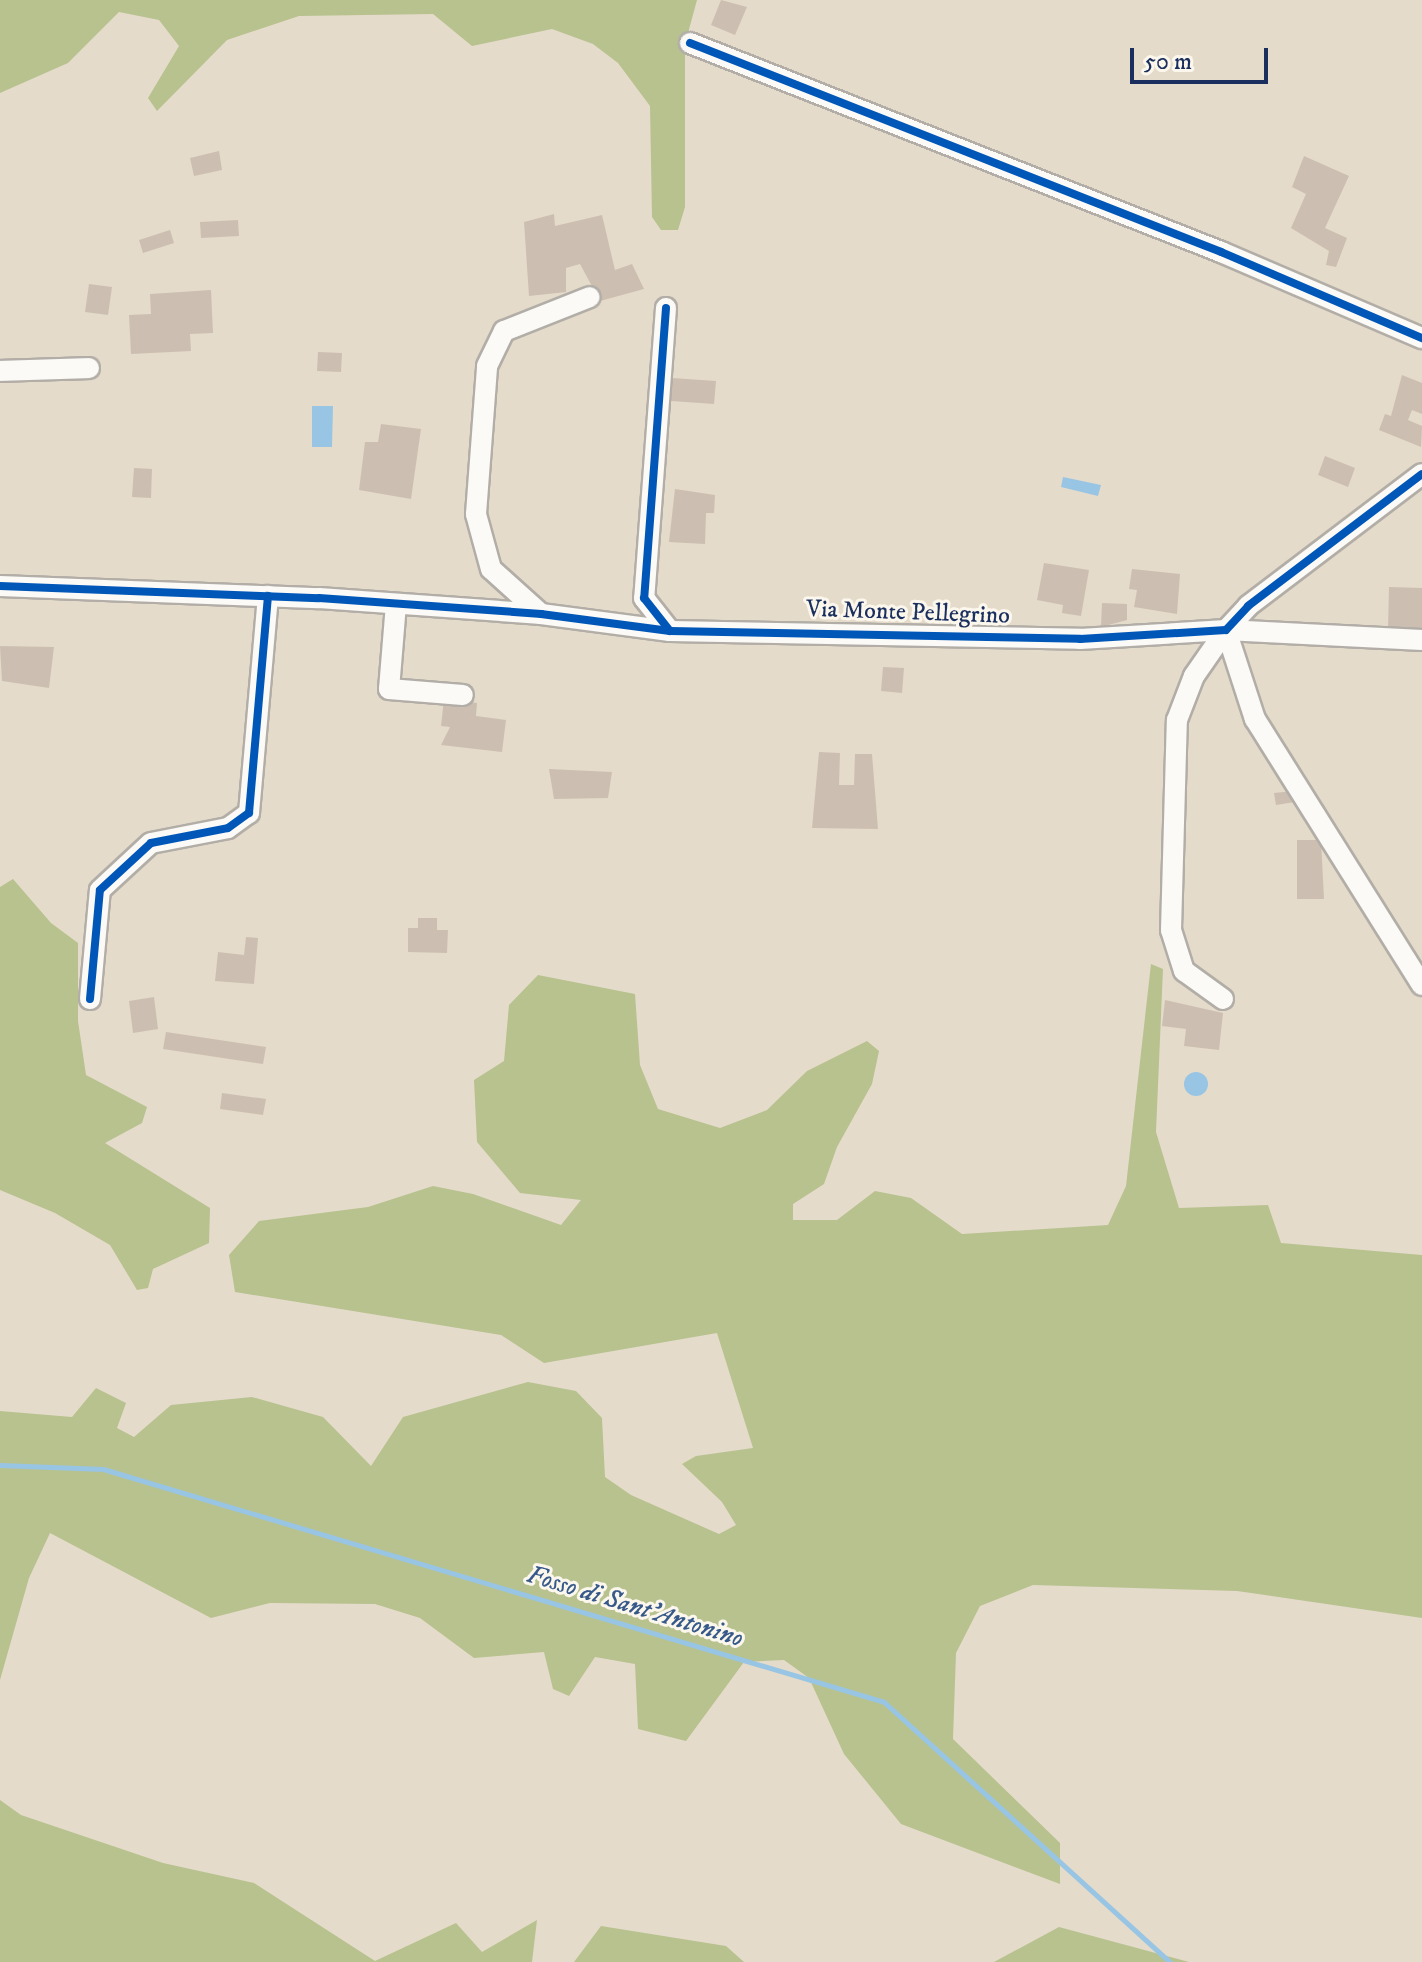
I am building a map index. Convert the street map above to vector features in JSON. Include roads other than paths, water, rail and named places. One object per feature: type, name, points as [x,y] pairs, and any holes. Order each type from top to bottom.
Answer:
[{"type":"street","points":[[690,43],[1221,252],[1422,338]]},
{"type":"street","points":[[541,614],[491,569],[476,514],[487,366],[504,331],[590,297]]},
{"type":"street","points":[[666,308],[644,598],[670,631]]},
{"type":"street","points":[[0,371],[89,368]]},
{"type":"street","points":[[1223,999],[1184,971],[1171,930],[1177,720],[1194,676],[1226,630],[1248,606],[1422,474]]},
{"type":"street","name":"Via Monte Pellegrino","points":[[0,586],[396,604],[541,614],[670,631],[1080,639],[1226,630],[1422,640]]},
{"type":"street","points":[[90,999],[100,890],[151,843],[228,828],[249,813],[268,596]]},
{"type":"street","points":[[396,604],[389,689],[463,695]]},
{"type":"street","points":[[1226,630],[1255,719],[1422,985]]},
{"type":"water","points":[[312,406],[333,406],[332,447],[312,447]]},
{"type":"water","points":[[1063,477],[1101,485],[1098,496],[1061,487]]},
{"type":"water","points":[[1196,1072],[1204,1076],[1208,1084],[1204,1092],[1196,1096],[1188,1092],[1184,1084],[1188,1076]]},
{"type":"waterway","name":"Fosso di Sant'Antonino","points":[[0,1465],[103,1469],[884,1702],[1170,1962]]}]
